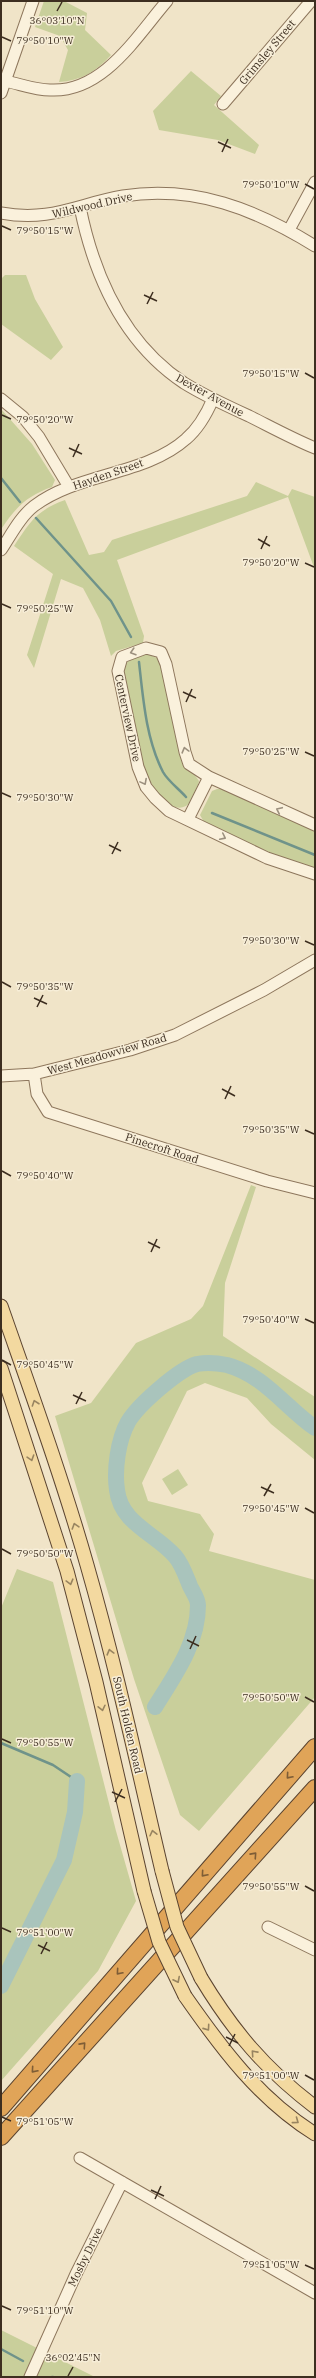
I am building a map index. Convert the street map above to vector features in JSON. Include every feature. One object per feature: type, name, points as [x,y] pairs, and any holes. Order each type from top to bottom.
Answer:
[{"type":"highway","points":[[1,2108],[315,1746]]},
{"type":"highway","points":[[1,2137],[315,1788]]},
{"type":"main road","name":"South Holden Road","points":[[1,1306],[61,1479],[87,1565],[120,1692],[162,1871],[177,1927],[201,1978],[221,2010],[247,2045],[284,2083],[315,2107]]},
{"type":"main road","name":"South Holden Road","points":[[1,1368],[67,1571],[96,1682],[144,1891],[160,1942],[185,1996],[237,2067],[281,2110],[315,2134]]},
{"type":"street","points":[[1,92],[33,1]]},
{"type":"street","points":[[5,80],[50,90],[68,89],[87,83],[103,73],[168,1]]},
{"type":"street","name":"Grimsley Street","points":[[223,104],[311,1]]},
{"type":"street","points":[[289,230],[315,182]]},
{"type":"street","name":"Wildwood Drive","points":[[1,213],[45,216],[122,196],[178,194],[210,199],[242,208],[289,230],[315,246]]},
{"type":"street","name":"Dexter Avenue","points":[[80,207],[99,272],[124,323],[143,348],[165,368],[213,399],[315,448]]},
{"type":"street","points":[[1,399],[23,417],[39,437],[69,487]]},
{"type":"street","name":"Hayden Street","points":[[1,550],[19,522],[33,507],[69,487],[168,452],[187,439],[205,417],[213,399]]},
{"type":"street","name":"Centerview Drive","points":[[315,825],[209,777],[189,764],[185,752],[166,664],[161,652],[146,648],[122,657],[118,671],[141,776],[146,787],[161,805],[267,858],[315,874]]},
{"type":"street","points":[[188,819],[209,777]]},
{"type":"street","name":"West Meadowview Road","points":[[1,1076],[34,1074],[130,1050],[175,1035],[264,990],[315,960]]},
{"type":"street","name":"Pinecroft Road","points":[[34,1074],[37,1094],[48,1112],[267,1181],[315,1193]]},
{"type":"street","points":[[268,1927],[315,1950]]},
{"type":"street","points":[[80,2158],[315,2293]]},
{"type":"street","name":"Mosby Drive","points":[[30,2377],[76,2274],[122,2182]]},
{"type":"green space","points":[[44,1],[64,1],[87,13],[85,30],[111,55],[100,66],[88,74],[74,80],[59,82],[68,50],[60,36],[35,27]]},
{"type":"green space","points":[[191,71],[221,96],[214,105],[259,145],[255,154],[218,140],[159,130],[153,111]]},
{"type":"green space","points":[[5,275],[26,275],[35,299],[63,347],[51,360],[1,324],[1,279]]},
{"type":"green space","points":[[1,409],[32,444],[55,480],[52,487],[29,498],[17,508],[2,528]]},
{"type":"green space","points":[[256,482],[288,496],[292,489],[315,497],[315,570],[288,497],[117,560],[144,636],[143,643],[116,651],[111,656],[100,620],[83,588],[61,579],[34,668],[27,655],[53,574],[14,546],[35,518],[47,508],[65,500],[89,555],[104,552],[112,540],[247,496]]},
{"type":"green space","points":[[147,654],[157,658],[161,662],[194,774],[199,781],[194,797],[187,806],[179,808],[170,805],[162,798],[154,788],[143,766],[123,670],[129,660]]},
{"type":"green space","points":[[223,789],[296,823],[315,830],[315,868],[274,856],[204,822],[200,815],[212,791]]},
{"type":"green space","points":[[251,1185],[256,1187],[225,1283],[223,1336],[315,1397],[315,1460],[271,1424],[247,1398],[205,1383],[187,1391],[142,1483],[148,1501],[200,1514],[214,1534],[209,1551],[315,1580],[315,1697],[199,1831],[180,1815],[134,1679],[55,1416],[91,1403],[136,1343],[191,1319],[203,1306]]},
{"type":"green space","points":[[178,1469],[188,1485],[172,1495],[162,1479]]},
{"type":"green space","points":[[17,1569],[53,1582],[116,1831],[136,1901],[98,1971],[1,2081],[1,1608]]},
{"type":"green space","points":[[1,2330],[95,2377],[1,2377]]},
{"type":"waterway","points":[[1,478],[20,502]]},
{"type":"waterway","points":[[36,518],[111,601],[131,637]]},
{"type":"waterway","points":[[139,662],[146,718],[157,759],[165,775],[186,797]]},
{"type":"waterway","points":[[212,813],[315,855]]},
{"type":"waterway","points":[[155,1707],[184,1659],[194,1633],[198,1603],[182,1566],[175,1556],[132,1520],[120,1502],[117,1490],[116,1473],[119,1446],[128,1422],[140,1406],[170,1380],[189,1367],[197,1364],[212,1363],[227,1365],[252,1376],[274,1392],[304,1420],[315,1428]]},
{"type":"waterway","points":[[1,1743],[53,1765],[77,1781]]},
{"type":"waterway","points":[[1,1986],[64,1860],[75,1812],[77,1781]]},
{"type":"waterway","points":[[1,2349],[23,2361]]}]
